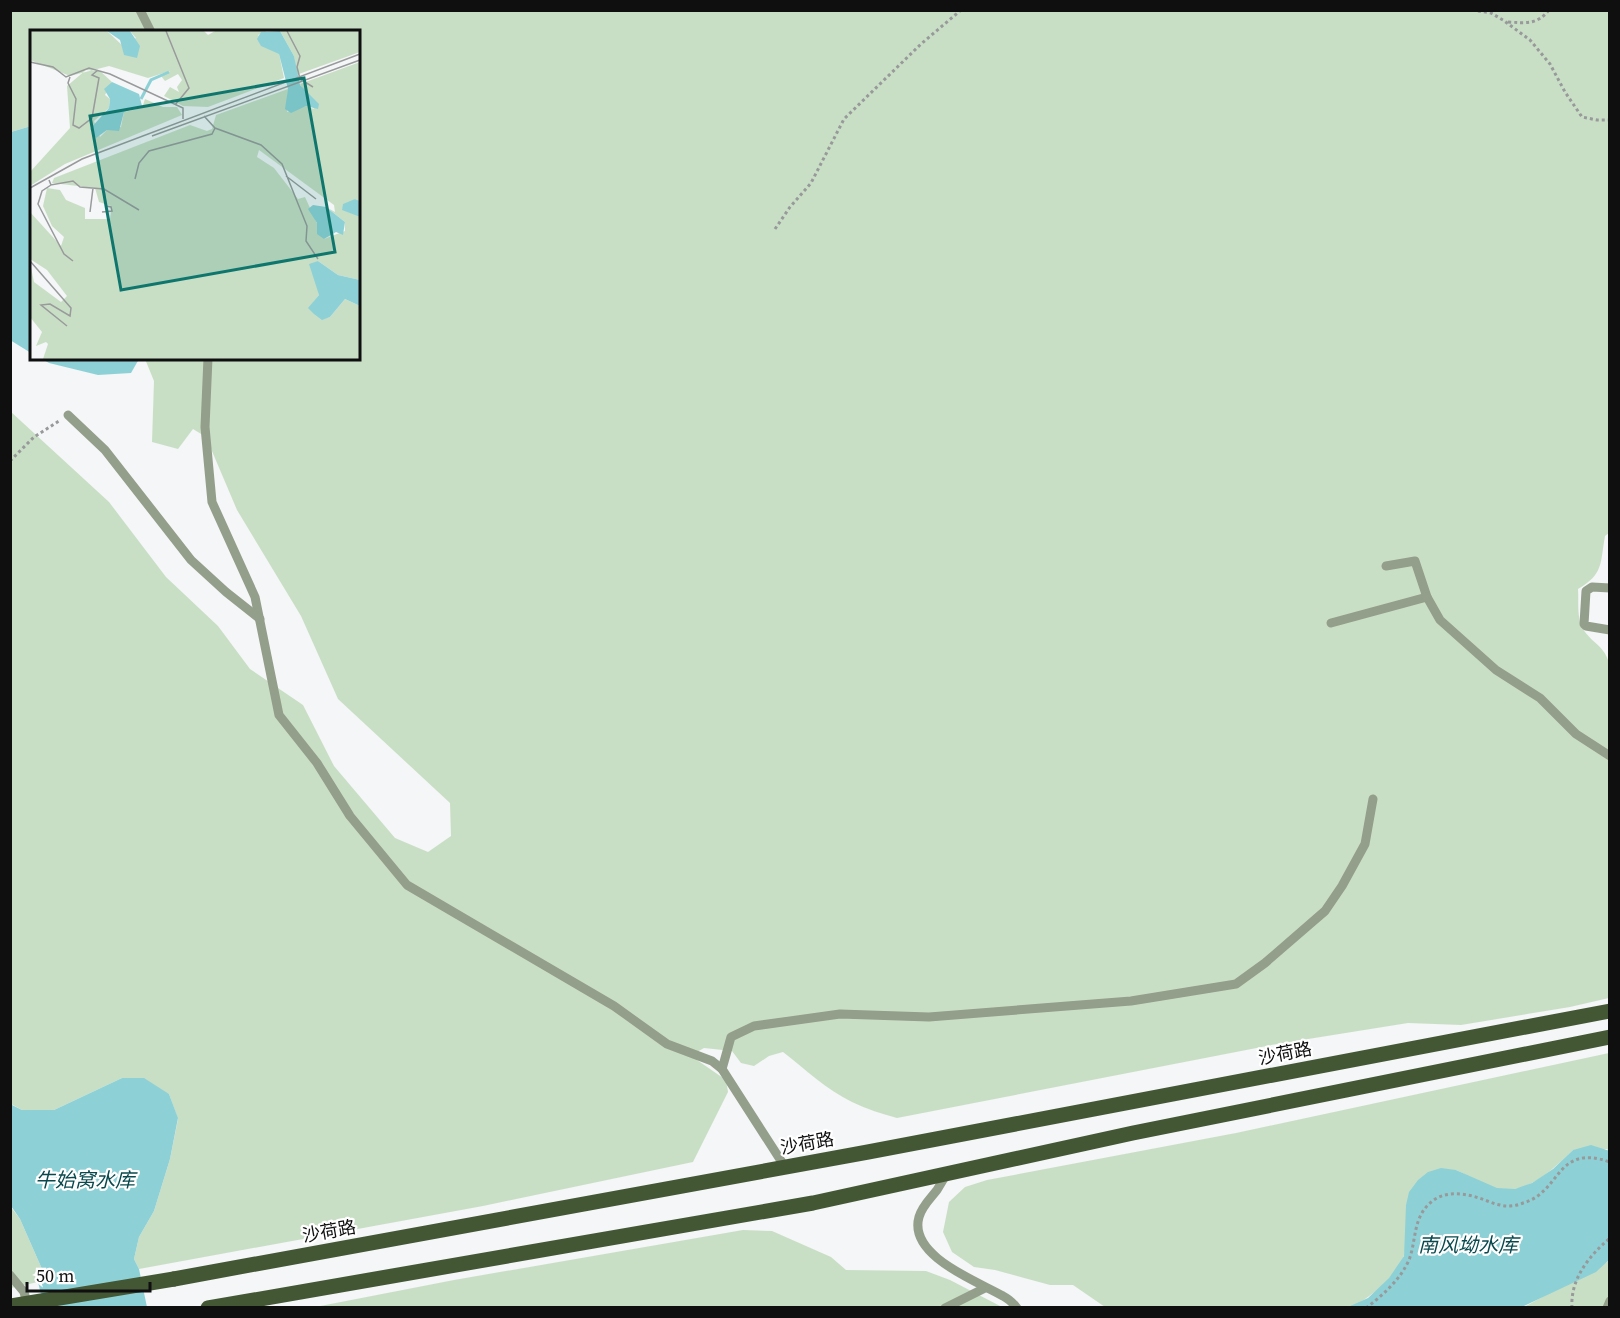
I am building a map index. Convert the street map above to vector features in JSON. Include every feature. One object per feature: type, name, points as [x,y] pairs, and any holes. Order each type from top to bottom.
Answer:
[{"type":"main road","name":"沙荷路","points":[[11,1306],[174,1279],[785,1167],[1610,1011]]},
{"type":"main road","points":[[208,1308],[813,1203],[1133,1133],[1610,1037]]},
{"type":"lane","points":[[140,10],[150,30]]},
{"type":"lane","points":[[208,360],[205,428],[212,502],[255,597],[279,715],[317,763],[350,816],[407,885],[614,1006],[667,1044],[712,1061],[722,1069],[785,1167]]},
{"type":"lane","points":[[68,415],[105,450],[191,560],[260,619]]},
{"type":"lane","points":[[1386,566],[1415,561],[1427,597],[1440,620],[1496,670],[1540,698],[1576,734],[1610,756]]},
{"type":"lane","points":[[1610,588],[1592,587],[1586,591],[1584,624],[1610,630]]},
{"type":"lane","points":[[1331,623],[1427,597]]},
{"type":"lane","points":[[722,1069],[731,1037],[754,1026],[840,1014],[929,1017],[1131,1001],[1236,984],[1325,910],[1342,886],[1365,844],[1373,799]]},
{"type":"lane","points":[[946,1174],[921,1211],[918,1224],[924,1245],[941,1261],[985,1288],[1005,1297],[1017,1308]]},
{"type":"lane","points":[[10,1275],[24,1293],[28,1308]]},
{"type":"lane","points":[[945,1308],[985,1288]]},
{"type":"lane","points":[[1607,1308],[1610,1301]]},
{"type":"path","points":[[775,229],[811,183],[844,119],[921,44],[962,10]]},
{"type":"path","points":[[1472,10],[1491,13],[1530,40],[1550,64],[1582,117],[1610,120]]},
{"type":"path","points":[[1506,22],[1528,24],[1543,18],[1549,10]]},
{"type":"path","points":[[10,461],[34,437],[68,415]]},
{"type":"path","points":[[1366,1308],[1388,1289],[1402,1272],[1412,1252],[1422,1212],[1436,1198],[1461,1193],[1497,1205],[1522,1204],[1537,1198],[1563,1167],[1575,1159],[1586,1157],[1610,1162]]},
{"type":"path","points":[[1572,1308],[1581,1269],[1610,1238]]},
{"type":"green space","points":[[11,11],[1609,11],[1609,533],[1605,536],[1597,573],[1578,589],[1579,617],[1582,628],[1602,649],[1609,663],[1609,998],[1570,1007],[1461,1025],[1408,1023],[1277,1044],[897,1118],[843,1097],[783,1052],[769,1056],[754,1066],[741,1063],[732,1051],[704,1048],[697,1052],[697,1060],[726,1080],[728,1092],[693,1162],[483,1206],[139,1269],[134,1259],[139,1237],[154,1211],[170,1159],[178,1119],[169,1094],[122,1078],[54,1110],[22,1110],[11,1104],[10,411],[109,502],[166,577],[218,626],[250,669],[303,705],[334,766],[395,838],[428,852],[451,836],[450,803],[338,699],[301,616],[237,510],[206,437],[193,429],[178,449],[152,442],[154,381],[145,360],[360,360],[360,30],[30,30],[30,126],[11,132]]},
{"type":"green space","points":[[1609,1053],[1609,1151],[1607,1149],[1573,1150],[1538,1180],[1517,1189],[1495,1188],[1456,1170],[1406,1205],[1405,1253],[1399,1266],[1381,1286],[1352,1307],[1105,1307],[1073,1285],[1050,1285],[995,1270],[974,1267],[952,1252],[943,1232],[949,1202],[965,1187],[987,1180],[1236,1133]]},
{"type":"green space","points":[[10,1206],[20,1219],[42,1269],[38,1282],[11,1288]]},
{"type":"green space","points":[[743,1230],[772,1231],[831,1257],[846,1270],[926,1271],[950,1280],[1002,1307],[310,1308],[454,1280]]},
{"type":"green space","points":[[1609,1260],[1609,1307],[1522,1308],[1607,1262]]},
{"type":"water","points":[[30,127],[30,352],[10,340],[11,132]]},
{"type":"water","points":[[44,360],[138,360],[131,373],[98,375]]},
{"type":"water","name":"牛始窝水库","points":[[122,1078],[144,1078],[169,1094],[178,1118],[170,1159],[154,1211],[139,1237],[134,1259],[139,1269],[147,1307],[44,1307],[38,1282],[42,1269],[20,1219],[11,1206],[10,1104],[22,1110],[54,1110]]},
{"type":"water","name":"南风坳水库","points":[[1591,1145],[1610,1151],[1609,1260],[1596,1272],[1522,1307],[1348,1307],[1368,1298],[1389,1278],[1404,1256],[1406,1205],[1409,1192],[1428,1172],[1441,1168],[1456,1170],[1497,1188],[1515,1189],[1532,1183],[1553,1169],[1573,1150]]}]
